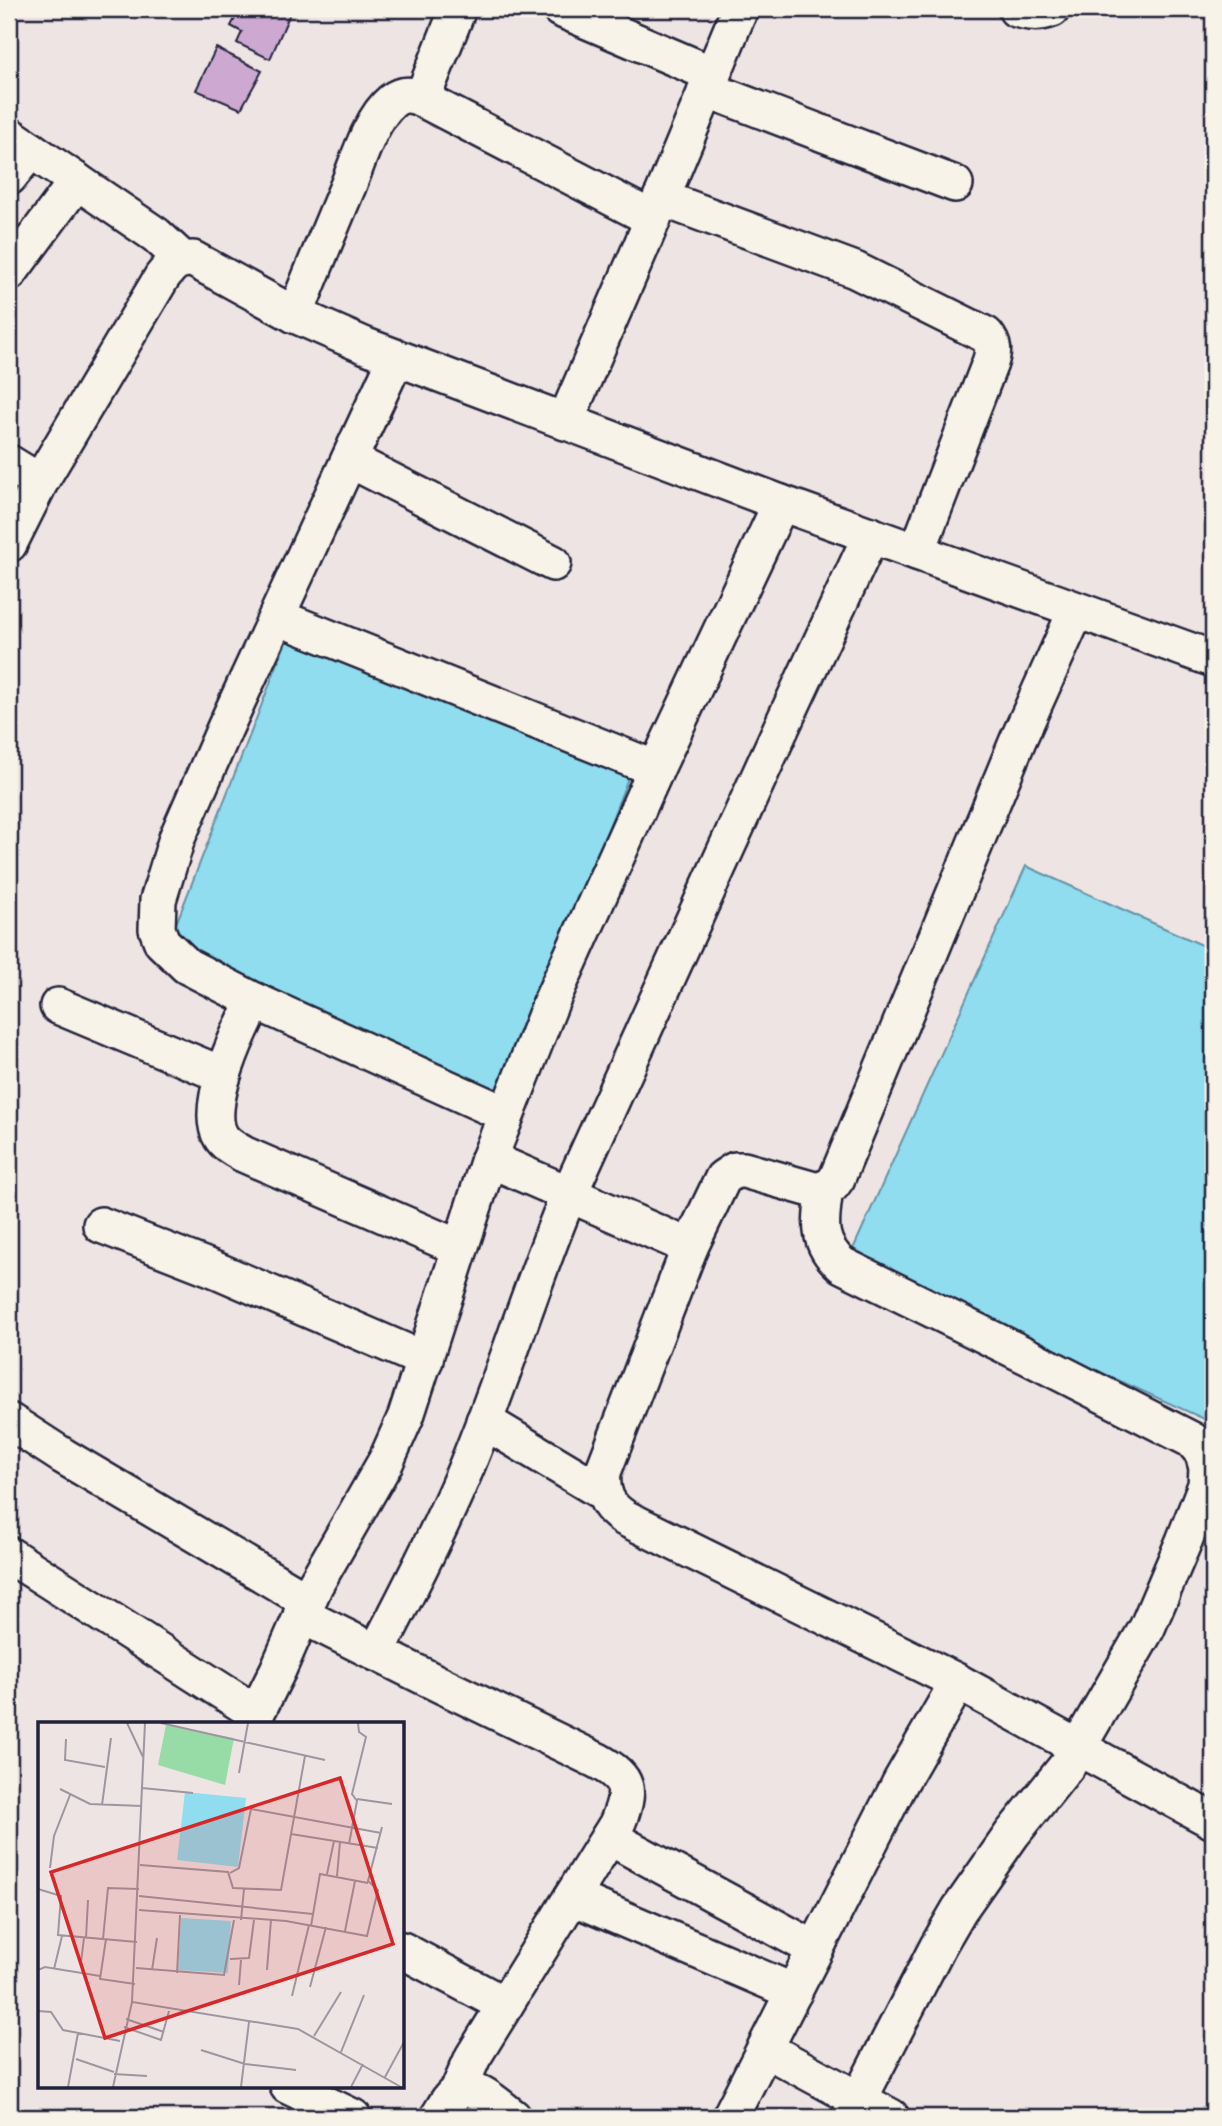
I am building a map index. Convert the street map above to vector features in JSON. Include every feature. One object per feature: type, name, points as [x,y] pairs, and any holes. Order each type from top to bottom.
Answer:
[{"type":"street","points":[[422,99],[458,9]]},
{"type":"street","points":[[560,9],[709,82],[955,184]]},
{"type":"street","points":[[565,422],[740,9]]},
{"type":"street","points":[[1016,9],[1034,13],[1052,9]]},
{"type":"street","points":[[295,315],[379,118],[387,105],[402,95],[412,95],[657,208],[855,270],[986,335],[992,344],[990,363],[917,552]]},
{"type":"street","points":[[9,177],[20,142],[156,235],[181,259]]},
{"type":"street","points":[[9,273],[77,181]]},
{"type":"street","points":[[9,544],[40,482],[162,277],[181,259],[193,259],[295,315],[396,358],[781,503],[1213,659]]},
{"type":"street","points":[[396,358],[177,838],[158,900],[157,929],[162,942],[187,966],[255,1001],[505,1114]]},
{"type":"street","points":[[350,460],[554,563]]},
{"type":"street","points":[[9,463],[40,482]]},
{"type":"street","points":[[9,1555],[253,1718],[278,1670],[304,1608],[386,1461],[406,1416],[505,1114],[556,991],[656,769],[781,503]]},
{"type":"street","points":[[376,1653],[429,1551],[464,1473],[543,1256],[569,1195],[871,535]]},
{"type":"street","points":[[1076,611],[1018,740],[836,1178],[832,1185],[818,1191],[744,1170],[735,1170],[723,1178],[690,1247],[603,1472],[604,1493],[614,1511],[625,1518],[958,1682],[1213,1821]]},
{"type":"street","points":[[277,617],[656,769]]},
{"type":"street","points":[[255,1001],[237,1035],[223,1075],[216,1115],[220,1136],[228,1145],[243,1154],[460,1248]]},
{"type":"street","points":[[58,1006],[223,1075]]},
{"type":"street","points":[[489,1159],[690,1247]]},
{"type":"street","points":[[825,1189],[822,1217],[824,1240],[830,1254],[842,1265],[1192,1440],[1203,1453],[1207,1468],[1206,1485],[1147,1628],[1079,1749],[982,1874],[959,1910],[855,2108]]},
{"type":"street","points":[[101,1225],[216,1270],[425,1360]]},
{"type":"street","points":[[484,1421],[604,1493]]},
{"type":"street","points":[[9,1422],[376,1653],[612,1769],[622,1777],[626,1787],[624,1808],[617,1824],[473,2057],[448,2104]]},
{"type":"street","points":[[730,2117],[901,1781],[958,1682]]},
{"type":"street","points":[[609,1837],[815,1949]]},
{"type":"street","points":[[572,1897],[794,1992]]},
{"type":"street","points":[[404,1951],[505,2005]]},
{"type":"street","points":[[765,2049],[855,2108],[891,2117]]},
{"type":"street","points":[[292,2088],[353,2117]]},
{"type":"street","points":[[448,2104],[474,2091],[513,2117]]},
{"type":"water","points":[[290,632],[633,765],[505,1094],[162,960]]},
{"type":"water","points":[[1026,866],[1213,950],[1213,1423],[849,1258]]},
{"type":"building","points":[[240,9],[292,9],[270,59],[237,43],[242,32],[231,26]]},
{"type":"building","points":[[216,48],[262,71],[241,109],[196,90]]}]
